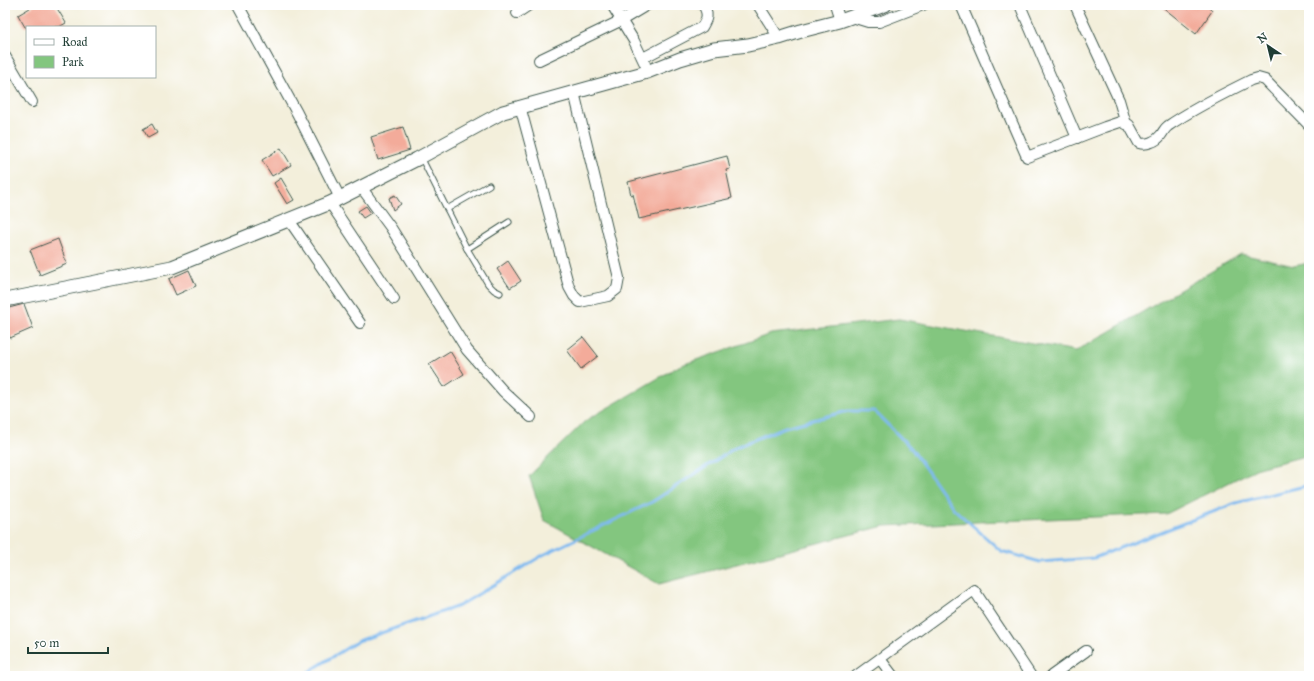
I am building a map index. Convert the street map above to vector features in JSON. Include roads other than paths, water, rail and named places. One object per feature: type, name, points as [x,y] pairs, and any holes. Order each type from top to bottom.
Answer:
[{"type":"street","points":[[238,5],[297,113],[335,201],[394,299]]},
{"type":"street","points":[[517,12],[529,5]]},
{"type":"street","points":[[612,5],[643,58],[647,72]]},
{"type":"street","points":[[539,60],[622,20],[647,5]]},
{"type":"street","points":[[643,58],[702,27],[708,17],[706,9],[703,5]]},
{"type":"street","points":[[758,5],[779,38]]},
{"type":"street","points":[[835,5],[846,19],[868,22],[878,22],[923,5]]},
{"type":"street","points":[[5,300],[172,267],[335,201],[421,157],[503,112],[520,106],[647,72],[680,59],[714,49],[748,45],[779,38],[846,19],[884,5]]},
{"type":"street","points":[[961,5],[1027,157],[1123,121],[1129,125],[1139,142],[1143,144],[1152,142],[1160,136],[1164,129],[1185,114],[1250,80],[1258,78],[1265,80],[1308,124]]},
{"type":"street","points":[[1020,5],[1077,138]]},
{"type":"street","points":[[1075,5],[1119,100],[1126,124]]},
{"type":"street","points":[[5,56],[32,102]]},
{"type":"street","points":[[520,106],[569,287],[580,302],[608,296],[617,289],[619,278],[574,92]]},
{"type":"street","points":[[361,187],[391,228],[467,350],[503,391],[531,417]]},
{"type":"street","points":[[289,220],[360,323]]},
{"type":"street","points":[[856,676],[974,590],[1031,676]]},
{"type":"street","points":[[1051,676],[1086,651]]},
{"type":"street","points":[[880,658],[894,676]]},
{"type":"lane","points":[[421,157],[467,249],[488,284],[500,293]]},
{"type":"lane","points":[[447,208],[490,185]]},
{"type":"lane","points":[[467,249],[509,222]]},
{"type":"waterway","points":[[302,676],[358,641],[459,606],[543,555],[652,502],[736,447],[785,427],[848,411],[874,411],[911,448],[954,509],[1001,551],[1040,562],[1094,558],[1236,503],[1309,485]]}]
